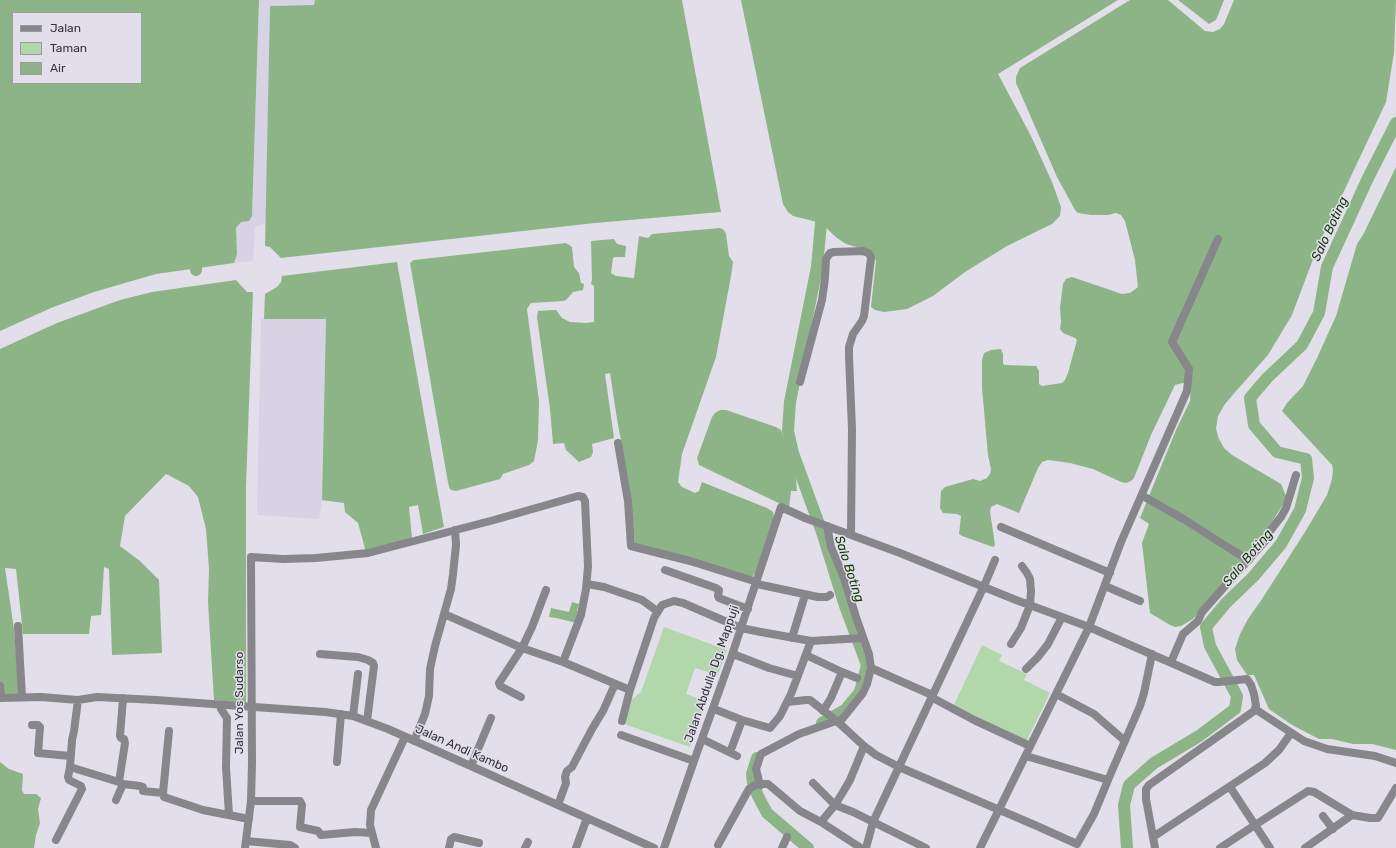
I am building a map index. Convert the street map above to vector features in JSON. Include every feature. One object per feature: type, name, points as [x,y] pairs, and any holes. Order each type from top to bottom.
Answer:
[{"type":"street","points":[[980,848],[1089,627],[1121,542],[1143,496],[1188,391],[1189,369],[1172,342],[1218,239]]},
{"type":"street","points":[[800,382],[822,300],[825,265],[828,255],[834,252],[863,251],[868,253],[871,258],[864,316],[853,334],[849,347],[852,429],[851,534]]},
{"type":"street","points":[[618,443],[628,501],[631,546],[690,561],[757,583],[805,595],[824,598],[830,595]]},
{"type":"street","points":[[1171,662],[1183,634],[1198,621],[1202,612],[1265,541],[1270,531],[1284,512],[1296,475]]},
{"type":"street","points":[[414,741],[425,714],[429,696],[430,670],[433,654],[454,574],[456,545],[454,530],[578,496],[583,497],[585,501],[586,516],[588,566],[587,584],[580,615],[563,662]]},
{"type":"street","points":[[1143,496],[1249,560]]},
{"type":"street","name":"Jalan Abdulla Dg. Mappuji","points":[[664,848],[733,654],[781,507],[805,518],[826,525]]},
{"type":"street","points":[[826,525],[1089,627],[1219,682],[1247,680],[1251,685],[1256,706],[1255,709],[1209,744],[1149,785],[1146,789],[1146,799],[1155,848]]},
{"type":"street","points":[[759,785],[756,768],[761,754],[799,734],[836,721],[863,693],[867,684],[871,668],[869,654],[859,638],[844,578],[831,546],[826,525]]},
{"type":"street","points":[[1001,527],[1110,573]]},
{"type":"street","name":"Jalan Yos Sudarso","points":[[246,844],[251,802],[251,557],[283,559],[316,558],[368,553],[454,530]]},
{"type":"street","points":[[866,848],[873,822],[984,586],[994,560]]},
{"type":"street","points":[[1011,644],[1021,628],[1030,605],[1030,579],[1022,566]]},
{"type":"street","points":[[665,570],[716,588],[719,590],[719,598],[748,610]]},
{"type":"street","points":[[587,584],[604,587],[642,600],[657,611]]},
{"type":"street","points":[[1105,586],[1140,601]]},
{"type":"street","points":[[521,697],[500,686],[499,683],[522,648],[532,628],[546,590]]},
{"type":"street","points":[[792,638],[805,595]]},
{"type":"street","points":[[622,721],[630,690],[654,618],[662,605],[668,602],[683,602],[741,628],[792,638],[811,641],[859,638]]},
{"type":"street","points":[[444,614],[522,648],[563,662],[630,690]]},
{"type":"street","points":[[1026,669],[1048,644],[1062,617]]},
{"type":"street","points":[[18,626],[22,697]]},
{"type":"street","points":[[714,708],[742,720],[770,728],[780,716],[788,702],[811,641]]},
{"type":"street","points":[[320,654],[358,657],[368,660],[373,664],[374,666],[367,721]]},
{"type":"street","points":[[733,654],[769,668],[798,676]]},
{"type":"street","points":[[788,702],[808,700],[825,712],[876,755],[899,768],[999,809],[1081,846],[1144,693],[1152,654]]},
{"type":"street","points":[[806,655],[857,678]]},
{"type":"street","points":[[871,668],[932,696],[974,720],[1030,746]]},
{"type":"street","points":[[825,712],[842,672]]},
{"type":"street","points":[[353,716],[358,674]]},
{"type":"street","points":[[558,805],[566,783],[565,777],[567,771],[572,767],[603,711],[615,684]]},
{"type":"street","points":[[0,686],[0,698]]},
{"type":"street","points":[[1056,694],[1094,714],[1125,741]]},
{"type":"street","name":"Jalan Andi Kambo","points":[[0,698],[22,697],[78,700],[96,697],[123,698],[353,716],[472,766],[654,848]]},
{"type":"street","points":[[116,800],[121,783],[125,743],[124,739],[120,736],[123,698]]},
{"type":"street","points":[[56,840],[82,789],[81,786],[68,779],[78,700]]},
{"type":"street","points":[[220,705],[227,718],[226,767],[229,815]]},
{"type":"street","points":[[1255,709],[1304,741],[1327,749],[1375,756],[1396,763]]},
{"type":"street","points":[[337,762],[341,714]]},
{"type":"street","points":[[472,766],[491,718]]},
{"type":"street","points":[[732,747],[742,720]]},
{"type":"street","points":[[32,725],[38,725],[40,727],[38,753],[70,756]]},
{"type":"street","points":[[169,731],[163,793],[164,797],[203,810],[249,819]]},
{"type":"street","points":[[1153,836],[1230,787],[1273,757],[1291,733]]},
{"type":"street","points":[[621,735],[694,761]]},
{"type":"street","points":[[376,848],[370,820],[373,806],[405,737]]},
{"type":"street","points":[[702,739],[737,756]]},
{"type":"street","points":[[821,822],[835,805],[850,780],[864,746]]},
{"type":"street","points":[[1026,756],[1108,780]]},
{"type":"street","points":[[70,767],[121,783],[140,786],[143,788],[142,791],[163,793]]},
{"type":"street","points":[[814,782],[835,805],[926,848]]},
{"type":"street","points":[[718,845],[749,789],[759,785],[768,784],[796,808],[862,848]]},
{"type":"street","points":[[1230,787],[1270,848]]},
{"type":"street","points":[[1220,848],[1308,792],[1314,792],[1352,814],[1370,818],[1378,818],[1381,816],[1396,788]]},
{"type":"street","points":[[251,802],[300,801],[302,805],[300,827],[302,829],[319,831],[321,835],[355,832],[372,833]]},
{"type":"street","points":[[1305,848],[1352,814]]},
{"type":"street","points":[[1323,816],[1333,829]]},
{"type":"street","points":[[576,848],[587,818]]},
{"type":"street","points":[[449,848],[451,839],[454,837],[479,843]]},
{"type":"street","points":[[782,848],[787,837]]},
{"type":"street","points":[[246,844],[290,845],[295,848]]},
{"type":"shaded area","points":[[259,0],[315,0],[315,5],[270,6],[266,223],[255,227],[253,261],[234,263],[237,254],[236,228],[241,222],[252,216]]},
{"type":"shaded area","points":[[261,319],[326,319],[322,500],[319,519],[257,515]]},
{"type":"green space","points":[[664,627],[727,650],[718,675],[695,668],[686,694],[706,701],[690,747],[624,724],[632,699],[641,692]]},
{"type":"green space","points":[[982,645],[1002,655],[999,661],[1027,674],[1024,680],[1050,693],[1026,742],[953,707]]},
{"type":"water","points":[[0,0],[259,0],[252,216],[249,221],[241,222],[236,228],[237,254],[234,263],[156,274],[94,292],[51,308],[0,331]]},
{"type":"water","points":[[315,0],[682,0],[721,212],[595,223],[281,258],[270,247],[265,246],[270,6],[314,5]]},
{"type":"water","points":[[741,0],[1118,0],[998,74],[1031,136],[1052,182],[1061,207],[1060,216],[1052,224],[1007,246],[965,272],[933,296],[907,309],[884,312],[875,310],[871,307],[876,261],[874,256],[867,250],[846,244],[821,223],[793,216],[788,212],[783,204]]},
{"type":"water","points":[[1130,0],[1168,0],[1205,31],[1213,32],[1220,29],[1224,24],[1234,0],[1396,0],[1394,53],[1386,102],[1318,246],[1292,315],[1268,355],[1225,404],[1218,416],[1216,429],[1224,448],[1232,455],[1281,484],[1286,496],[1285,501],[1266,532],[1193,619],[1181,626],[1175,627],[1150,613],[1142,543],[1149,524],[1140,518],[1176,430],[1190,401],[1191,381],[1175,385],[1151,435],[1134,478],[1131,481],[1126,483],[1121,482],[1093,469],[1070,463],[1048,460],[1042,462],[1019,513],[997,504],[991,507],[990,511],[995,545],[993,547],[959,534],[961,516],[957,514],[943,513],[940,508],[941,491],[945,487],[973,479],[980,481],[987,478],[990,474],[991,469],[988,455],[982,388],[982,360],[984,353],[991,350],[1001,349],[1003,354],[1003,364],[1005,365],[1036,366],[1039,371],[1039,384],[1042,386],[1062,383],[1068,373],[1077,340],[1063,333],[1060,329],[1060,308],[1063,284],[1066,279],[1072,277],[1122,294],[1130,293],[1138,287],[1135,260],[1125,221],[1121,215],[1116,213],[1108,215],[1091,215],[1078,213],[1075,210],[1057,177],[1016,83],[1016,77],[1020,68]]},
{"type":"water","points":[[1178,0],[1224,0],[1216,20],[1209,24]]},
{"type":"water","points":[[1396,167],[1396,750],[1372,744],[1353,744],[1332,739],[1319,739],[1292,725],[1269,709],[1254,675],[1247,675],[1237,660],[1235,649],[1240,634],[1248,619],[1305,532],[1327,495],[1332,479],[1332,465],[1282,411],[1287,403],[1303,386],[1317,358],[1336,316],[1357,244],[1363,235]]},
{"type":"water","points":[[720,228],[724,230],[726,234],[729,256],[733,262],[731,276],[716,357],[682,454],[678,482],[682,487],[695,493],[699,491],[702,482],[767,508],[773,512],[774,519],[758,568],[753,576],[749,577],[635,543],[630,490],[610,373],[605,374],[614,438],[592,444],[593,452],[591,457],[579,462],[566,450],[564,443],[553,444],[550,409],[537,317],[538,311],[556,310],[562,318],[570,322],[594,322],[594,286],[591,284],[591,241],[614,239],[617,244],[626,246],[625,257],[613,258],[611,273],[616,276],[634,278],[639,236],[648,238],[652,234]]},
{"type":"water","points":[[566,243],[572,247],[574,267],[579,273],[581,283],[584,284],[583,290],[573,292],[566,300],[563,301],[531,303],[527,309],[539,401],[538,440],[534,461],[529,465],[503,474],[500,479],[456,491],[451,490],[447,477],[410,263],[414,260]]},
{"type":"water","points":[[397,262],[444,527],[423,534],[418,505],[409,507],[412,538],[366,552],[358,523],[345,512],[344,503],[322,500],[326,319],[264,319],[265,294],[277,287],[281,282],[282,276]]},
{"type":"water","points":[[236,280],[247,292],[253,292],[246,486],[246,703],[214,700],[208,602],[209,569],[206,529],[198,497],[189,486],[166,474],[125,516],[120,546],[140,561],[159,580],[162,653],[112,655],[109,569],[104,567],[101,615],[91,616],[89,634],[23,634],[16,569],[5,568],[14,629],[19,694],[0,695],[0,349],[57,323],[120,300],[152,292]]},
{"type":"water","points":[[720,410],[726,410],[781,430],[792,461],[796,479],[797,491],[791,491],[789,508],[699,465],[697,458],[712,417]]},
{"type":"water","points":[[572,602],[579,604],[577,611],[580,612],[577,623],[549,617],[551,608],[569,612]]},
{"type":"water","points":[[0,762],[9,769],[23,774],[22,790],[24,794],[36,794],[41,798],[38,809],[40,823],[34,848],[0,848]]},
{"type":"waterway","name":"Salo Boting","points":[[1127,848],[1124,805],[1129,785],[1154,763],[1199,736],[1235,709],[1237,696],[1210,646],[1206,627],[1226,603],[1253,577],[1281,544],[1300,510],[1308,478],[1306,459],[1277,452],[1254,425],[1250,398],[1267,378],[1302,345],[1319,313],[1327,267],[1368,178],[1396,123]]},
{"type":"waterway","name":"Salo Boting","points":[[821,223],[817,267],[790,402],[788,431],[793,453],[823,535],[845,606],[867,665],[860,692],[845,710],[822,723]]},
{"type":"waterway","name":"Salo Boting","points":[[757,758],[752,774],[753,783],[767,813],[808,848]]}]
